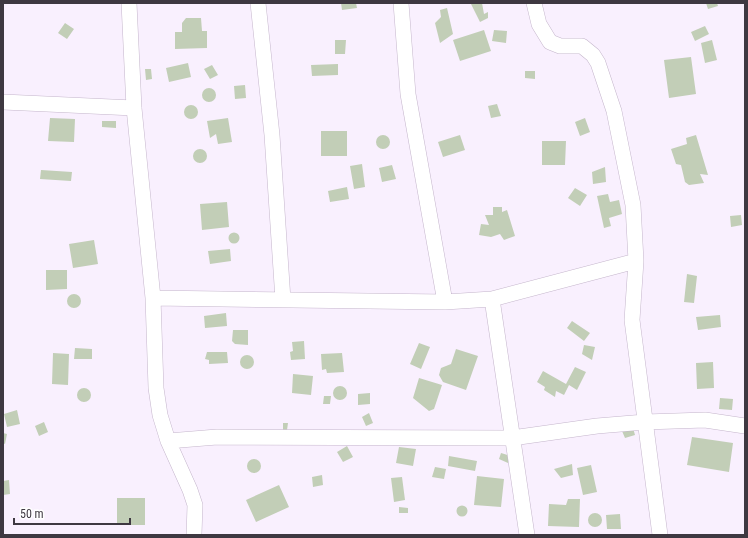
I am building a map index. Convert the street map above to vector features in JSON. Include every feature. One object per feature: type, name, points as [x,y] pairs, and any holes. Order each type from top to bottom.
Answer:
[{"type":"street","points":[[129,3],[134,108],[152,298],[156,388],[160,415],[168,441],[190,490],[195,505],[194,535]]},
{"type":"street","points":[[258,3],[272,136],[283,300]]},
{"type":"street","points":[[401,3],[408,94],[445,302]]},
{"type":"street","points":[[534,3],[539,24],[550,42],[560,46],[582,46],[592,55],[598,64],[614,111],[634,205],[636,261],[632,320],[660,535]]},
{"type":"street","points":[[3,102],[134,108]]},
{"type":"street","points":[[152,298],[445,302],[492,299],[636,261]]},
{"type":"street","points":[[492,299],[527,535]]},
{"type":"street","points":[[168,441],[218,437],[512,438],[597,426],[645,422],[706,420],[745,426]]},
{"type":"building","points":[[341,3],[356,3],[357,8],[342,10]]},
{"type":"building","points":[[482,3],[484,14],[488,12],[488,18],[480,22],[471,4]]},
{"type":"building","points":[[706,3],[717,3],[718,6],[708,9]]},
{"type":"building","points":[[447,8],[453,34],[440,43],[435,23],[441,17],[440,10]]},
{"type":"building","points":[[186,18],[201,18],[202,31],[207,31],[207,48],[175,49],[175,32],[182,32],[182,23]]},
{"type":"building","points":[[65,23],[74,29],[67,39],[58,33]]},
{"type":"building","points":[[705,26],[709,34],[695,41],[691,32]]},
{"type":"building","points":[[484,30],[491,51],[460,61],[453,40]]},
{"type":"building","points":[[494,30],[507,31],[506,43],[492,41]]},
{"type":"building","points":[[335,40],[346,40],[345,54],[335,54]]},
{"type":"building","points":[[712,40],[717,60],[705,63],[701,43]]},
{"type":"building","points":[[691,57],[696,94],[669,98],[664,60]]},
{"type":"building","points":[[188,63],[191,77],[169,82],[166,68]]},
{"type":"building","points":[[338,64],[338,75],[312,76],[311,65]]},
{"type":"building","points":[[212,65],[218,75],[210,79],[204,69]]},
{"type":"building","points":[[145,69],[151,69],[152,79],[146,80]]},
{"type":"building","points":[[525,71],[535,71],[535,79],[525,78]]},
{"type":"building","points":[[245,85],[246,98],[235,99],[234,86]]},
{"type":"building","points":[[206,88],[212,88],[216,92],[216,98],[212,102],[206,102],[202,98],[202,92]]},
{"type":"building","points":[[497,104],[501,116],[491,118],[488,106]]},
{"type":"building","points":[[188,105],[194,105],[198,109],[198,115],[194,119],[188,119],[184,115],[184,109]]},
{"type":"building","points":[[50,118],[75,119],[74,142],[48,141]]},
{"type":"building","points":[[228,118],[232,142],[218,144],[216,134],[210,138],[207,121]]},
{"type":"building","points":[[585,118],[590,132],[580,136],[575,122]]},
{"type":"building","points":[[102,121],[116,121],[116,128],[102,127]]},
{"type":"building","points":[[321,131],[347,131],[347,156],[321,156]]},
{"type":"building","points":[[380,135],[386,135],[390,139],[390,145],[386,149],[380,149],[376,145],[376,139]]},
{"type":"building","points":[[460,135],[465,150],[443,157],[438,142]]},
{"type":"building","points":[[696,135],[708,175],[700,174],[704,183],[689,185],[685,182],[681,165],[676,164],[671,149],[687,144],[686,138]]},
{"type":"building","points":[[542,141],[566,141],[565,165],[542,165]]},
{"type":"building","points":[[197,149],[203,149],[207,153],[207,159],[203,163],[197,163],[193,159],[193,153]]},
{"type":"building","points":[[362,164],[365,187],[354,189],[350,166]]},
{"type":"building","points":[[392,165],[396,179],[382,182],[379,168]]},
{"type":"building","points":[[605,167],[606,182],[593,184],[592,172]]},
{"type":"building","points":[[41,170],[72,172],[71,181],[40,179]]},
{"type":"building","points":[[347,187],[349,199],[330,202],[328,191]]},
{"type":"building","points":[[575,188],[587,195],[580,206],[568,198]]},
{"type":"building","points":[[608,194],[610,202],[619,200],[622,214],[609,218],[611,226],[604,228],[597,196]]},
{"type":"building","points":[[227,202],[229,227],[202,230],[200,204]]},
{"type":"building","points":[[493,207],[502,207],[502,212],[507,210],[515,236],[504,240],[500,234],[491,237],[479,235],[481,224],[489,225],[485,215],[493,215]]},
{"type":"building","points":[[741,215],[742,225],[731,227],[730,216]]},
{"type":"building","points":[[232,233],[236,233],[238,234],[238,242],[232,243],[229,240],[229,236]]},
{"type":"building","points":[[94,240],[98,264],[73,268],[69,244]]},
{"type":"building","points":[[230,249],[231,261],[210,264],[208,251]]},
{"type":"building","points":[[46,270],[67,270],[67,289],[46,290]]},
{"type":"building","points":[[687,274],[697,276],[694,303],[684,302]]},
{"type":"building","points":[[71,294],[77,294],[81,298],[81,304],[77,308],[71,308],[67,304],[67,298]]},
{"type":"building","points":[[226,313],[227,326],[205,328],[204,316]]},
{"type":"building","points":[[720,315],[721,327],[698,330],[696,317]]},
{"type":"building","points":[[572,321],[590,333],[584,341],[567,328]]},
{"type":"building","points":[[233,330],[248,330],[248,345],[235,344],[232,341]]},
{"type":"building","points":[[304,341],[305,359],[291,360],[290,352],[293,351],[292,342]]},
{"type":"building","points":[[419,343],[430,347],[421,369],[410,364]]},
{"type":"building","points":[[584,345],[595,347],[592,360],[582,354]]},
{"type":"building","points":[[75,348],[92,349],[92,359],[74,359]]},
{"type":"building","points":[[456,349],[478,356],[466,390],[443,382],[439,375],[441,368],[451,364]]},
{"type":"building","points":[[207,352],[227,352],[228,363],[209,364],[209,360],[205,359]]},
{"type":"building","points":[[53,353],[69,354],[68,385],[52,384]]},
{"type":"building","points":[[342,353],[344,372],[327,373],[326,369],[322,370],[321,354]]},
{"type":"building","points":[[244,355],[250,355],[254,359],[254,365],[250,369],[244,369],[240,365],[240,359]]},
{"type":"building","points":[[713,362],[714,388],[697,389],[696,363]]},
{"type":"building","points":[[575,367],[586,372],[577,390],[569,385],[564,395],[556,391],[555,397],[544,390],[545,387],[537,382],[543,371],[566,384]]},
{"type":"building","points":[[293,374],[313,376],[311,395],[292,393]]},
{"type":"building","points":[[419,378],[442,385],[434,409],[429,411],[413,398]]},
{"type":"building","points":[[337,386],[343,386],[347,390],[347,396],[343,400],[337,400],[333,396],[333,390]]},
{"type":"building","points":[[81,388],[87,388],[91,392],[91,398],[87,402],[81,402],[77,398],[77,392]]},
{"type":"building","points":[[370,393],[370,404],[358,405],[358,394]]},
{"type":"building","points":[[324,396],[331,396],[330,404],[323,404]]},
{"type":"building","points":[[720,398],[733,399],[732,410],[719,409]]},
{"type":"building","points":[[17,410],[20,424],[7,427],[4,414]]},
{"type":"building","points":[[369,413],[373,423],[366,426],[362,417]]},
{"type":"building","points":[[44,422],[48,432],[39,436],[35,426]]},
{"type":"building","points":[[283,423],[288,423],[287,430],[283,430]]},
{"type":"building","points":[[633,428],[635,435],[625,438],[622,431]]},
{"type":"building","points":[[3,433],[7,434],[5,444],[3,443]]},
{"type":"building","points":[[692,437],[733,443],[729,472],[687,465]]},
{"type":"building","points":[[347,446],[353,457],[343,462],[337,452]]},
{"type":"building","points":[[399,447],[416,449],[413,466],[396,463]]},
{"type":"building","points":[[501,453],[511,456],[508,463],[499,459]]},
{"type":"building","points":[[449,456],[477,461],[475,471],[448,466]]},
{"type":"building","points":[[251,459],[257,459],[261,463],[261,469],[257,473],[251,473],[247,469],[247,463]]},
{"type":"building","points":[[572,464],[573,475],[561,478],[554,469]]},
{"type":"building","points":[[591,465],[597,492],[583,495],[577,468]]},
{"type":"building","points":[[435,467],[446,469],[444,479],[432,477]]},
{"type":"building","points":[[322,475],[323,485],[313,487],[312,477]]},
{"type":"building","points":[[477,476],[504,479],[501,507],[474,505]]},
{"type":"building","points":[[402,477],[405,500],[394,502],[391,478]]},
{"type":"building","points":[[9,480],[10,494],[3,495],[3,481]]},
{"type":"building","points":[[279,485],[289,507],[256,522],[246,500]]},
{"type":"building","points":[[117,498],[145,498],[145,525],[117,525]]},
{"type":"building","points":[[568,499],[580,499],[579,527],[548,526],[549,504],[566,505]]},
{"type":"building","points":[[462,505],[466,507],[468,511],[466,515],[462,517],[458,515],[456,511],[458,507]]},
{"type":"building","points":[[399,507],[408,508],[408,513],[399,513]]},
{"type":"building","points":[[595,513],[600,515],[602,520],[600,525],[595,527],[590,525],[588,520],[590,515]]},
{"type":"building","points":[[620,514],[621,529],[607,529],[606,515]]}]
